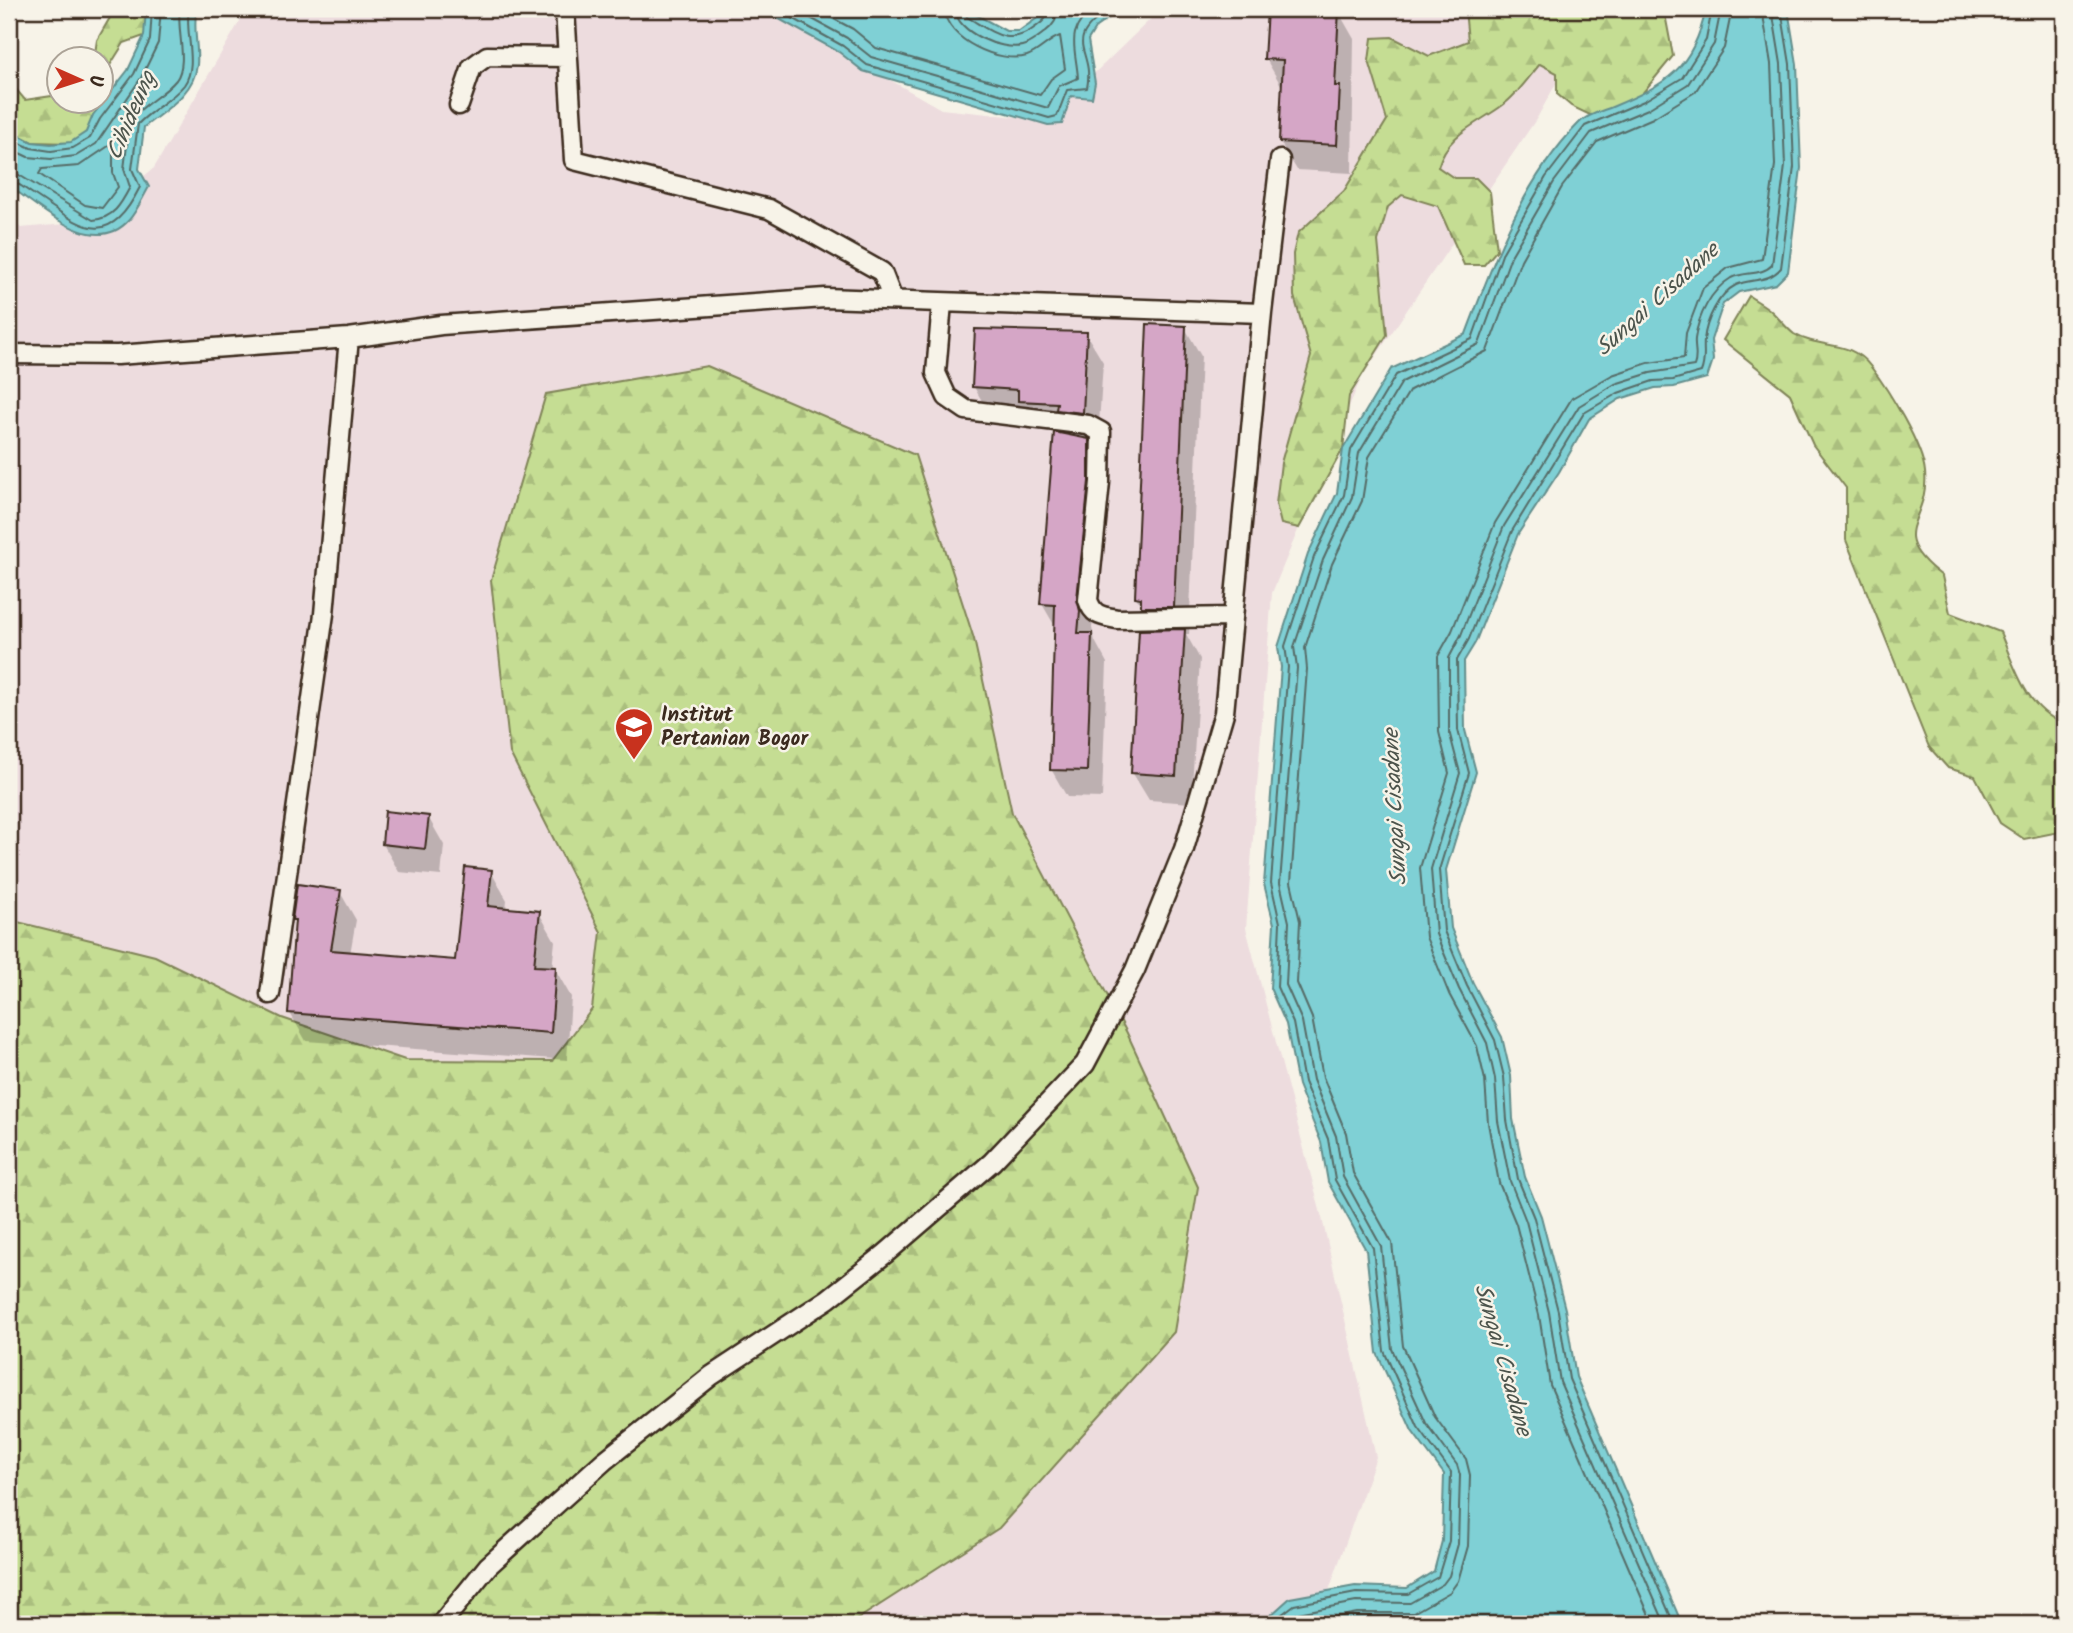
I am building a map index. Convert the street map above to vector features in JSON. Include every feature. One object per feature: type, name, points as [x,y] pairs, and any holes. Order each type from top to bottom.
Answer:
[{"type":"lane","points":[[565,9],[574,160],[769,209],[882,272],[893,300]]},
{"type":"lane","points":[[459,104],[472,67],[487,56],[567,57]]},
{"type":"lane","points":[[441,1624],[488,1566],[604,1461],[710,1377],[828,1299],[885,1254],[992,1162],[1085,1063],[1135,970],[1184,849],[1224,713],[1262,313],[1280,160]]},
{"type":"lane","points":[[9,354],[117,355],[349,338],[441,325],[825,298],[1262,313]]},
{"type":"lane","points":[[942,303],[936,373],[947,397],[966,410],[1088,425],[1101,432],[1100,482],[1088,600],[1091,610],[1098,616],[1117,619],[1233,617]]},
{"type":"lane","points":[[270,994],[324,614],[349,338]]},
{"type":"shaded area","name":"Institut Pertanian Bogor","points":[[247,9],[766,9],[941,109],[1046,120],[1161,9],[1597,9],[1537,118],[1361,378],[1272,593],[1246,928],[1322,1218],[1376,1457],[1327,1596],[1287,1624],[9,1624],[9,218],[21,228],[88,222],[154,168]]},
{"type":"green space","points":[[115,9],[155,9],[144,36],[124,43],[116,56],[116,46],[96,46]]},
{"type":"green space","points":[[1465,9],[1664,9],[1673,56],[1641,95],[1639,114],[1611,125],[1571,106],[1557,94],[1557,73],[1540,64],[1508,101],[1456,138],[1438,167],[1454,178],[1476,178],[1490,192],[1497,250],[1484,265],[1464,265],[1438,206],[1402,195],[1388,207],[1378,241],[1387,335],[1349,396],[1343,449],[1299,528],[1281,524],[1276,504],[1281,463],[1311,356],[1294,296],[1293,254],[1298,233],[1344,191],[1387,120],[1369,61],[1372,38],[1392,37],[1429,56],[1468,41]]},
{"type":"green space","points":[[9,81],[25,100],[46,97],[46,116],[111,116],[108,144],[32,142],[9,130]]},
{"type":"green space","points":[[1749,296],[1769,309],[1794,334],[1814,342],[1844,348],[1862,358],[1895,403],[1912,433],[1925,472],[1925,490],[1913,527],[1915,548],[1942,576],[1950,613],[2000,632],[2023,686],[2040,708],[2064,724],[2064,831],[2024,839],[2000,823],[1975,776],[1948,768],[1929,747],[1846,540],[1846,488],[1813,445],[1790,394],[1723,340]]},
{"type":"green space","points":[[707,366],[915,455],[974,639],[1012,813],[1127,1033],[1198,1187],[1174,1332],[999,1528],[850,1624],[9,1624],[9,925],[18,922],[155,956],[282,1018],[405,1060],[552,1061],[592,1009],[601,932],[510,753],[491,580],[546,394]]},
{"type":"water","name":"Cihideung","points":[[146,9],[197,9],[195,75],[184,93],[144,127],[139,169],[149,187],[132,216],[115,231],[100,234],[84,232],[68,226],[9,186],[9,130],[32,142],[71,142],[86,132],[93,116],[116,116],[116,85],[128,70],[144,36]]},
{"type":"water","points":[[761,9],[966,9],[1006,31],[1019,31],[1040,16],[1044,9],[1122,9],[1096,27],[1088,40],[1095,83],[1092,98],[1071,96],[1062,124],[1048,125],[863,71],[839,52]]},
{"type":"water","name":"Sungai Cisadane","points":[[1706,9],[1788,9],[1797,64],[1801,168],[1788,272],[1776,284],[1739,292],[1723,304],[1711,340],[1713,360],[1707,378],[1674,387],[1655,388],[1620,399],[1589,419],[1559,472],[1518,534],[1475,643],[1464,661],[1465,730],[1476,772],[1446,870],[1451,928],[1473,983],[1502,1037],[1511,1076],[1513,1119],[1525,1177],[1541,1216],[1565,1309],[1576,1377],[1682,1624],[1261,1624],[1290,1598],[1355,1586],[1407,1588],[1434,1571],[1442,1541],[1444,1474],[1412,1431],[1377,1353],[1366,1250],[1328,1182],[1321,1142],[1298,1085],[1286,1024],[1270,988],[1274,924],[1264,884],[1281,667],[1278,647],[1308,554],[1337,493],[1343,449],[1391,369],[1466,334],[1499,250],[1541,170],[1579,123],[1648,90],[1675,72],[1694,46]]},
{"type":"building","points":[[1267,9],[1339,9],[1335,86],[1340,86],[1337,145],[1279,142],[1283,60],[1264,59]]},
{"type":"building","points":[[1147,324],[1186,326],[1174,607],[1141,607],[1141,598],[1135,597]]},
{"type":"building","points":[[975,329],[1087,332],[1083,413],[1056,410],[1057,403],[1018,401],[1018,390],[972,387]]},
{"type":"building","points":[[1054,432],[1089,439],[1089,481],[1077,599],[1080,611],[1078,633],[1092,633],[1087,771],[1050,770],[1055,605],[1040,604]]},
{"type":"building","points":[[1185,629],[1176,776],[1131,773],[1139,630]]},
{"type":"building","points":[[385,811],[429,816],[425,849],[382,844]]},
{"type":"building","points":[[465,867],[492,870],[488,906],[540,911],[534,966],[556,967],[551,1033],[288,1013],[295,920],[292,920],[297,884],[341,890],[331,950],[455,960]]},
{"type":"place","name":"Institut Pertanian Bogor","points":[[634,761]]}]
